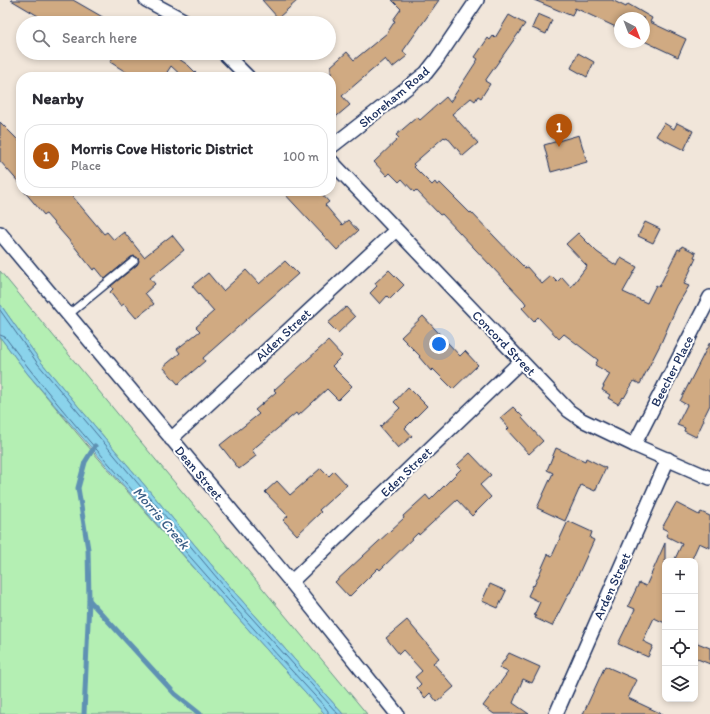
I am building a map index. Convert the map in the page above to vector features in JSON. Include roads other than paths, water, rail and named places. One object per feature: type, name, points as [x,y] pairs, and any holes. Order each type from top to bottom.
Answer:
[{"type":"street","points":[[146,0],[176,16]]},
{"type":"street","name":"Shoreham Road","points":[[336,144],[426,73],[476,0]]},
{"type":"street","points":[[231,60],[243,72]]},
{"type":"street","name":"Concord Street","points":[[336,166],[569,411],[582,420],[634,445],[710,478]]},
{"type":"street","name":"Alden Street","points":[[170,439],[396,230]]},
{"type":"street","name":"Dean Street","points":[[0,233],[170,439],[291,582],[397,714]]},
{"type":"street","name":"Beecher Place","points":[[634,445],[710,297]]},
{"type":"street","name":"Eden Street","points":[[291,582],[521,361]]},
{"type":"street","name":"Arden Street","points":[[556,714],[668,459]]},
{"type":"lane","points":[[68,315],[134,262]]},
{"type":"water","name":"Morris Creek","points":[[0,304],[41,362],[236,594],[343,714],[325,714],[228,607],[27,373],[0,337]]},
{"type":"waterway","points":[[84,714],[89,600],[88,549],[78,488],[85,462],[95,446]]},
{"type":"waterway","points":[[89,600],[175,694],[200,714]]},
{"type":"place","name":"Morris Cove Historic District","points":[[559,147]]}]
